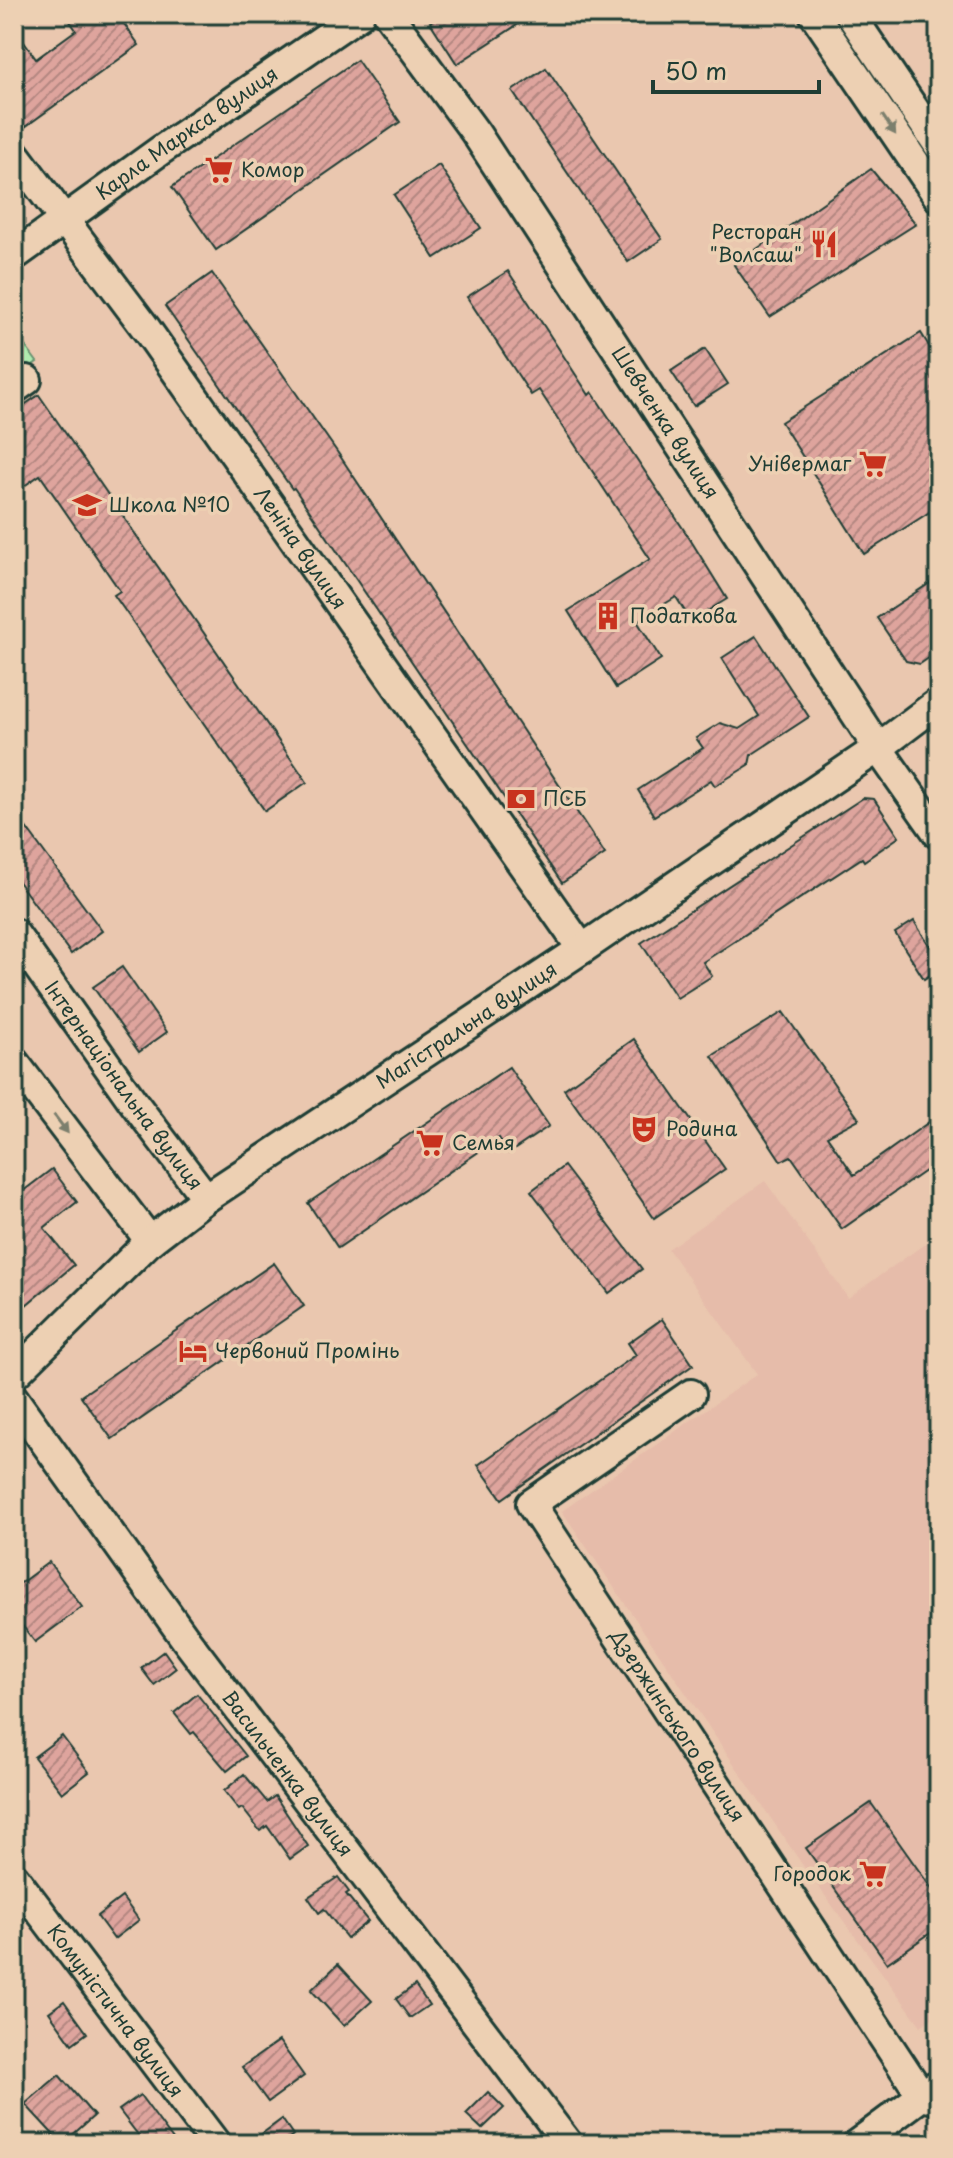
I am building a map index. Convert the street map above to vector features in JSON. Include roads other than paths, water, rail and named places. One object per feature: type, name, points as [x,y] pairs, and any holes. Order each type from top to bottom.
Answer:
[{"type":"street","name":"Карла Маркса вулиця","points":[[14,256],[360,14]]},
{"type":"street","name":"Шевченка вулиця","points":[[388,14],[475,132],[878,748],[939,835]]},
{"type":"street","points":[[814,14],[939,198]]},
{"type":"street","points":[[850,14],[939,146]]},
{"type":"street","name":"Леніна вулиця","points":[[14,153],[147,330],[582,949]]},
{"type":"street","name":"Магістральна вулиця","points":[[14,1375],[150,1241],[206,1198],[582,949],[878,748],[939,702]]},
{"type":"street","name":"Інтернаціональна вулиця","points":[[14,933],[134,1103],[206,1198]]},
{"type":"street","points":[[14,1062],[150,1241]]},
{"type":"street","name":"Дзержинського вулиця","points":[[691,1394],[531,1504],[933,2093]]},
{"type":"street","name":"Васильченка вулиця","points":[[14,1399],[187,1641],[568,2144]]},
{"type":"street","name":"Комуністична вулиця","points":[[14,1877],[216,2144]]},
{"type":"street","points":[[857,2144],[933,2093]]},
{"type":"place","name":"Комор","points":[[219,170]]},
{"type":"place","name":"Ресторан \"Волсаш\"","points":[[824,244]]},
{"type":"place","name":"Універмаг","points":[[873,464]]},
{"type":"place","name":"Школа №10","points":[[87,505]]},
{"type":"place","name":"Податкова","points":[[608,616]]},
{"type":"place","name":"ПСБ","points":[[521,799]]},
{"type":"place","name":"Родина","points":[[644,1129]]},
{"type":"place","name":"Семья","points":[[430,1143]]},
{"type":"place","name":"Червоний Промінь","points":[[193,1351]]},
{"type":"place","name":"Городок","points":[[873,1874]]}]
